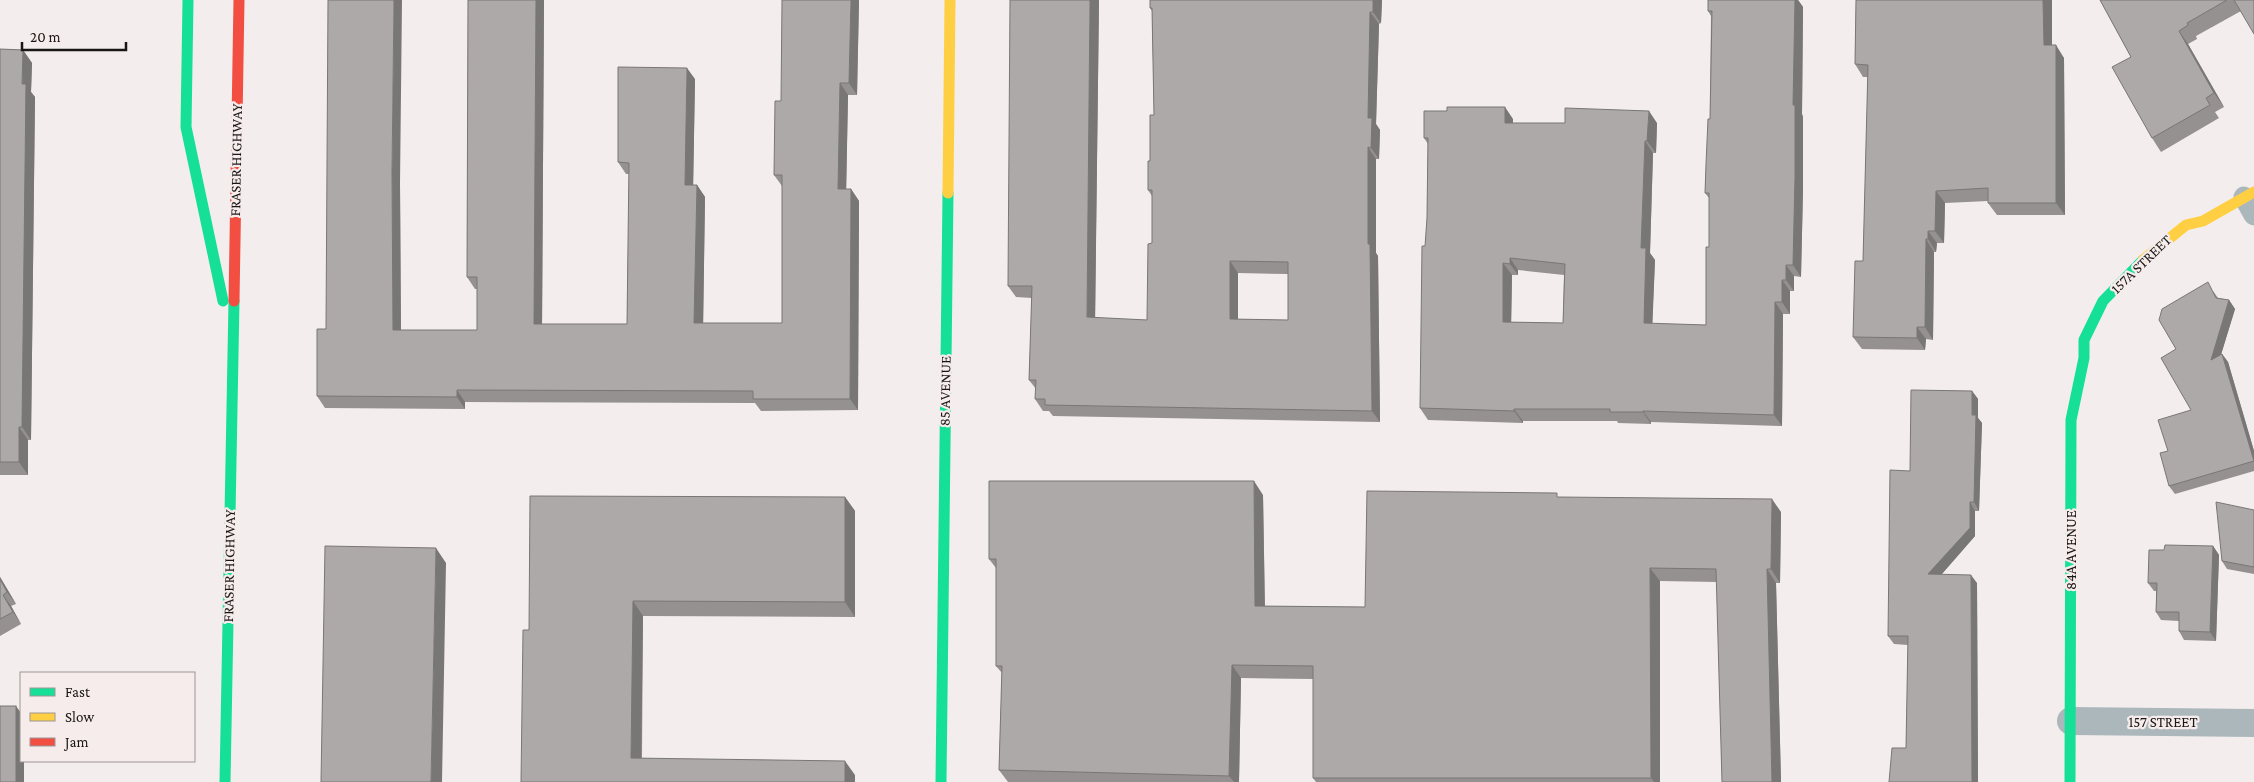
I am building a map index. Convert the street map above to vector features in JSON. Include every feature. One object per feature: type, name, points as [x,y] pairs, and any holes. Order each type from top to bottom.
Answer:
[{"type":"street","name":"FRASER HIGHWAY","points":[[188,0],[186,127],[232,350]]},
{"type":"street","name":"FRASER HIGHWAY","points":[[225,782],[239,0]]},
{"type":"street","name":"85 AVENUE","points":[[940,782],[950,0]]},
{"type":"street","name":"157A STREET","points":[[2091,322],[2103,301],[2120,282],[2171,235],[2186,225],[2202,221],[2251,201]]},
{"type":"street","name":"84A AVENUE","points":[[2070,782],[2072,721],[2071,420],[2084,358],[2084,340],[2091,322]]},
{"type":"street","name":"157 STREET","points":[[2072,721],[2254,723]]},
{"type":"building","points":[[328,0],[394,0],[393,330],[477,330],[477,277],[467,277],[468,0],[536,0],[534,324],[627,324],[629,163],[618,162],[618,67],[687,68],[685,185],[697,185],[694,323],[782,323],[782,175],[774,175],[775,101],[781,101],[782,0],[851,0],[849,83],[840,83],[838,189],[851,189],[850,399],[753,399],[753,391],[457,390],[457,397],[317,396],[317,329],[326,329]]},
{"type":"building","points":[[1010,0],[1090,0],[1087,317],[1147,320],[1148,244],[1152,243],[1152,190],[1148,190],[1148,161],[1150,161],[1150,115],[1154,115],[1152,8],[1150,8],[1150,0],[1373,0],[1373,12],[1370,12],[1368,118],[1372,118],[1371,148],[1368,147],[1368,244],[1370,244],[1372,411],[1045,405],[1045,399],[1035,399],[1036,380],[1029,380],[1032,286],[1008,286]],"holes":[[[1230,261],[1288,262],[1288,320],[1230,319]]]},
{"type":"building","points":[[1708,0],[1795,0],[1793,265],[1786,265],[1786,280],[1782,280],[1782,302],[1775,302],[1774,415],[1643,411],[1610,412],[1610,409],[1514,409],[1514,411],[1420,408],[1422,246],[1425,246],[1427,218],[1428,138],[1424,138],[1424,111],[1447,111],[1447,107],[1505,107],[1505,123],[1565,123],[1565,108],[1649,111],[1647,141],[1645,141],[1641,248],[1646,248],[1644,323],[1706,325],[1706,247],[1709,247],[1709,193],[1705,193],[1708,119],[1710,119],[1712,11],[1708,11]],"holes":[[[1510,258],[1565,264],[1563,323],[1503,322],[1503,263],[1510,264]]]},
{"type":"building","points":[[1856,0],[2043,0],[2044,45],[2056,45],[2056,203],[1988,203],[1988,188],[1936,191],[1935,231],[1928,231],[1928,239],[1926,239],[1925,327],[1917,327],[1917,338],[1853,337],[1855,261],[1863,261],[1868,65],[1855,64]]},
{"type":"building","points":[[2100,0],[2227,0],[2187,23],[2188,25],[2179,31],[2214,93],[2206,98],[2210,105],[2152,138],[2112,67],[2131,57]]},
{"type":"building","points":[[2234,0],[2254,0],[2254,34]]},
{"type":"building","points":[[0,49],[23,50],[22,84],[26,84],[22,427],[19,427],[19,462],[0,462]]},
{"type":"building","points":[[2208,282],[2216,298],[2229,300],[2211,360],[2222,354],[2254,461],[2169,486],[2160,453],[2168,451],[2158,420],[2191,410],[2161,358],[2176,349],[2159,320],[2162,309]]},
{"type":"building","points":[[1911,390],[1972,391],[1972,415],[1976,415],[1974,502],[1970,502],[1970,528],[1928,574],[1971,575],[1972,782],[1889,782],[1892,748],[1906,748],[1908,636],[1888,636],[1890,470],[1910,471]]},
{"type":"building","points":[[989,481],[1254,481],[1255,606],[1365,607],[1367,491],[1557,493],[1557,497],[1772,499],[1771,569],[1767,569],[1772,782],[1722,782],[1716,569],[1650,568],[1651,778],[1313,778],[1313,666],[1232,665],[1229,776],[999,770],[1002,666],[996,666],[996,559],[989,559]]},
{"type":"building","points":[[530,496],[845,497],[845,602],[633,601],[631,758],[845,761],[845,782],[521,782],[523,630],[529,630]]},
{"type":"building","points":[[2216,502],[2254,510],[2254,567],[2222,561]]},
{"type":"building","points":[[2165,545],[2213,546],[2210,632],[2179,631],[2179,612],[2156,612],[2157,583],[2148,583],[2149,550],[2164,550]]},
{"type":"building","points":[[325,546],[436,548],[431,782],[321,782]]},
{"type":"building","points":[[0,579],[7,592],[3,595],[13,612],[0,619]]},
{"type":"building","points":[[0,706],[16,706],[16,782],[0,782]]},
{"type":"traffic: fast","points":[[188,0],[186,127],[223,301]]},
{"type":"traffic: fast","points":[[941,782],[948,193]]},
{"type":"traffic: fast","points":[[2070,782],[2071,420],[2084,358],[2084,340],[2103,301],[2143,260]]},
{"type":"traffic: fast","points":[[225,782],[234,301]]},
{"type":"traffic: slow","points":[[948,193],[950,0]]},
{"type":"traffic: slow","points":[[2143,260],[2186,225],[2203,221],[2254,192]]},
{"type":"traffic: jam","points":[[234,301],[239,0]]}]
